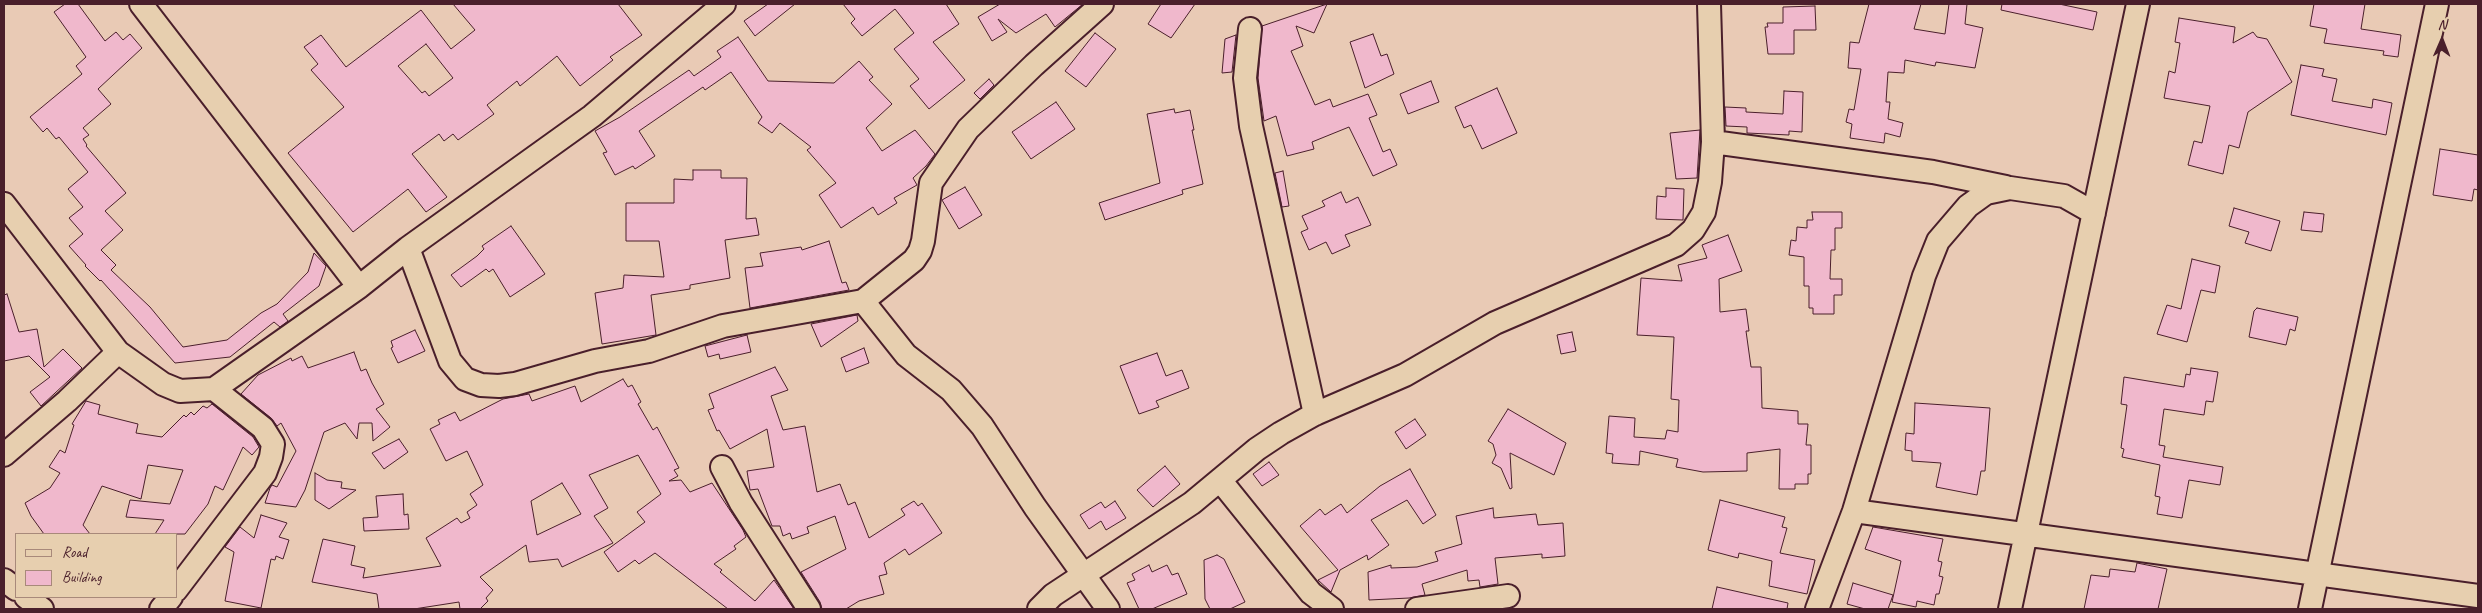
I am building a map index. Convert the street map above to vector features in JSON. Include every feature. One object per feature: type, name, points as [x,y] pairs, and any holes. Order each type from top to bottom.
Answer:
[{"type":"street","points":[[4,204],[118,352],[164,384],[180,391],[214,389],[359,287],[408,248],[592,116],[724,4]]},
{"type":"street","points":[[408,248],[450,361],[465,379],[481,385],[499,386],[515,384],[595,361],[649,351],[723,326],[863,302],[914,260],[920,251],[924,241],[931,184],[968,129],[1034,64],[1102,4]]},
{"type":"street","points":[[1039,609],[1053,595],[1185,508],[1257,449],[1315,414],[1405,375],[1496,323],[1676,245],[1693,230],[1704,212],[1710,182],[1713,142],[1709,4]]},
{"type":"street","points":[[2010,609],[2138,4]]},
{"type":"street","points":[[2310,609],[2437,4]]},
{"type":"street","points":[[145,5],[359,287]]},
{"type":"street","points":[[1250,29],[1245,78],[1251,126],[1315,414]]},
{"type":"street","points":[[1713,142],[1770,148],[1933,172],[2010,188],[2064,196],[2094,213]]},
{"type":"street","points":[[1817,609],[1854,511],[1924,276],[1938,241],[1968,206],[1986,193],[2010,188]]},
{"type":"street","points":[[863,302],[906,355],[951,390],[982,426],[1083,576],[1108,609]]},
{"type":"street","points":[[4,455],[118,352]]},
{"type":"street","points":[[178,587],[265,473],[271,457],[273,444],[263,428],[214,389]]},
{"type":"street","points":[[722,467],[741,503],[809,609]]},
{"type":"street","points":[[1220,480],[1311,593],[1332,609]]},
{"type":"street","points":[[1854,511],[2478,596]]},
{"type":"street","points":[[4,580],[15,588]]},
{"type":"street","points":[[1431,609],[1508,596]]},
{"type":"street","points":[[27,598],[42,609]]},
{"type":"street","points":[[161,609],[170,598]]},
{"type":"building","points":[[65,4],[78,4],[105,41],[116,32],[123,40],[130,34],[142,48],[98,89],[111,104],[83,128],[89,135],[83,139],[86,146],[126,193],[105,211],[123,230],[101,250],[116,265],[111,270],[150,307],[183,347],[227,340],[261,313],[277,304],[308,272],[314,253],[326,266],[319,286],[283,314],[288,321],[280,327],[274,322],[230,357],[175,363],[101,280],[85,266],[69,246],[83,234],[69,218],[83,207],[68,189],[88,172],[59,137],[56,139],[47,128],[43,132],[30,117],[82,74],[76,66],[86,57],[54,12]]},
{"type":"building","points":[[453,4],[618,4],[642,35],[610,57],[613,60],[580,86],[557,56],[520,86],[517,81],[487,105],[494,114],[458,140],[453,134],[444,141],[439,134],[412,154],[447,197],[426,212],[408,189],[353,232],[288,153],[344,107],[311,70],[318,64],[304,47],[321,35],[346,67],[421,10],[451,49],[475,30]],"holes":[[[426,44],[453,78],[429,96],[425,91],[422,93],[398,66]]]},
{"type":"building","points":[[768,4],[795,4],[755,36],[744,21]]},
{"type":"building","points":[[843,4],[946,4],[959,24],[933,42],[965,80],[929,109],[910,86],[919,79],[894,49],[914,33],[895,9],[862,36],[851,23],[855,19]]},
{"type":"building","points":[[1000,4],[1083,4],[1055,27],[1046,14],[1016,33],[998,19],[1007,32],[992,41],[978,17]]},
{"type":"building","points":[[1161,4],[1195,4],[1171,38],[1148,24]]},
{"type":"building","points":[[1327,4],[1314,33],[1296,26],[1303,46],[1291,51],[1315,105],[1330,99],[1333,107],[1368,94],[1377,115],[1369,118],[1383,152],[1390,149],[1397,165],[1373,176],[1349,127],[1312,142],[1314,149],[1287,156],[1276,116],[1264,121],[1258,78],[1262,26]]},
{"type":"building","points":[[1869,4],[1921,4],[1914,29],[1945,34],[1949,4],[1967,4],[1965,24],[1983,28],[1975,68],[1936,62],[1935,66],[1905,60],[1904,73],[1888,72],[1886,102],[1890,102],[1888,119],[1903,123],[1900,137],[1885,133],[1884,143],[1850,138],[1852,124],[1846,122],[1849,109],[1854,110],[1861,69],[1848,68],[1850,42],[1859,43]]},
{"type":"building","points":[[2002,4],[2059,4],[2097,12],[2093,30],[2001,10]]},
{"type":"building","points":[[2314,4],[2365,4],[2361,29],[2401,35],[2398,57],[2383,55],[2384,51],[2324,43],[2327,29],[2310,26]]},
{"type":"building","points":[[1815,6],[1816,30],[1794,30],[1794,54],[1768,54],[1765,27],[1768,27],[1767,23],[1783,23],[1783,7]]},
{"type":"building","points":[[2179,18],[2235,27],[2233,43],[2253,32],[2257,37],[2267,39],[2292,82],[2248,112],[2239,148],[2229,145],[2223,174],[2188,165],[2194,141],[2202,143],[2210,106],[2164,98],[2169,71],[2175,73],[2180,43],[2175,42]]},
{"type":"building","points":[[1095,33],[1116,49],[1086,87],[1065,71]]},
{"type":"building","points":[[1373,34],[1381,56],[1387,54],[1394,74],[1365,88],[1350,42]]},
{"type":"building","points":[[1236,35],[1232,72],[1222,73],[1225,39]]},
{"type":"building","points":[[738,37],[768,81],[834,83],[859,61],[873,77],[869,80],[892,104],[866,128],[882,151],[915,130],[935,154],[913,178],[917,185],[894,198],[897,203],[878,215],[873,207],[841,228],[819,195],[836,183],[807,150],[811,147],[780,123],[772,133],[758,123],[762,117],[731,72],[705,90],[703,87],[639,131],[655,156],[635,169],[633,166],[615,175],[603,153],[607,152],[595,131],[620,117],[689,70],[694,76],[721,57],[717,51]]},
{"type":"building","points":[[2301,65],[2324,69],[2322,76],[2337,79],[2332,101],[2372,108],[2373,99],[2392,103],[2386,135],[2291,115]]},
{"type":"building","points":[[989,79],[994,85],[980,99],[974,93]]},
{"type":"building","points":[[1431,81],[1439,102],[1408,114],[1400,94]]},
{"type":"building","points":[[1497,88],[1517,133],[1482,149],[1471,125],[1464,128],[1455,107]]},
{"type":"building","points":[[1784,91],[1803,92],[1802,132],[1789,131],[1789,135],[1747,133],[1747,127],[1726,126],[1725,107],[1746,108],[1746,112],[1783,114]]},
{"type":"building","points":[[1056,102],[1075,129],[1031,159],[1012,132]]},
{"type":"building","points":[[1174,109],[1175,113],[1190,110],[1203,184],[1182,190],[1183,194],[1105,220],[1099,203],[1160,183],[1147,114]]},
{"type":"building","points":[[1700,130],[1697,178],[1676,179],[1670,133]]},
{"type":"building","points":[[2440,149],[2478,155],[2478,190],[2474,189],[2472,201],[2433,195]]},
{"type":"building","points":[[693,170],[721,170],[721,178],[747,178],[746,219],[756,218],[759,235],[725,240],[730,278],[690,285],[690,289],[651,295],[656,335],[602,344],[595,293],[623,288],[624,275],[664,277],[659,241],[626,241],[626,203],[674,203],[674,179],[693,180]]},
{"type":"building","points":[[1283,171],[1289,206],[1282,207],[1275,173]]},
{"type":"building","points":[[965,187],[982,215],[959,229],[942,200]]},
{"type":"building","points":[[1666,188],[1684,189],[1683,220],[1656,219],[1657,196],[1666,197]]},
{"type":"building","points":[[1341,192],[1346,203],[1358,197],[1371,225],[1345,235],[1350,246],[1332,254],[1326,242],[1309,250],[1301,232],[1308,229],[1302,216],[1325,206],[1322,201]]},
{"type":"building","points":[[2234,208],[2280,221],[2271,251],[2245,243],[2249,232],[2229,226]]},
{"type":"building","points":[[1812,212],[1842,212],[1842,228],[1835,228],[1835,250],[1831,250],[1830,279],[1842,279],[1842,295],[1834,295],[1834,314],[1813,314],[1813,308],[1809,308],[1809,286],[1804,286],[1804,257],[1789,255],[1791,240],[1796,241],[1797,227],[1807,228],[1807,220],[1813,220]]},
{"type":"building","points":[[2304,212],[2324,214],[2322,232],[2301,230]]},
{"type":"building","points":[[511,226],[545,274],[510,297],[493,269],[489,272],[486,269],[461,287],[451,275],[477,256],[484,249],[482,246]]},
{"type":"building","points":[[1728,235],[1742,271],[1719,279],[1720,312],[1746,309],[1749,331],[1746,331],[1751,367],[1761,367],[1762,408],[1798,411],[1798,424],[1808,424],[1806,445],[1811,445],[1811,474],[1808,474],[1808,484],[1795,484],[1795,489],[1779,489],[1780,449],[1747,453],[1747,471],[1703,472],[1676,467],[1678,459],[1640,451],[1639,465],[1612,463],[1613,454],[1606,453],[1609,416],[1635,418],[1634,437],[1665,439],[1667,430],[1678,432],[1679,400],[1671,399],[1674,337],[1637,335],[1641,278],[1682,281],[1678,265],[1707,258],[1702,245]]},
{"type":"building","points":[[829,241],[842,283],[846,282],[849,290],[750,308],[745,268],[763,266],[760,253],[801,247],[802,250]]},
{"type":"building","points":[[2192,259],[2220,266],[2215,293],[2201,290],[2187,342],[2157,334],[2167,305],[2181,309]]},
{"type":"building","points":[[7,294],[19,332],[37,329],[44,367],[63,349],[82,368],[41,406],[30,392],[50,377],[29,356],[4,361],[4,295]]},
{"type":"building","points":[[2257,308],[2298,317],[2295,331],[2290,329],[2286,345],[2249,337],[2254,311]]},
{"type":"building","points":[[857,315],[858,321],[821,347],[811,324]]},
{"type":"building","points":[[415,330],[425,351],[398,363],[391,348],[393,347],[391,341]]},
{"type":"building","points":[[1572,332],[1576,351],[1561,354],[1557,335]]},
{"type":"building","points":[[747,335],[751,352],[720,359],[719,354],[708,357],[705,346]]},
{"type":"building","points":[[864,348],[869,363],[846,372],[841,358]]},
{"type":"building","points":[[354,352],[361,371],[366,369],[384,404],[376,409],[390,427],[373,441],[372,423],[359,423],[357,439],[345,423],[324,432],[305,490],[296,507],[265,503],[270,488],[272,485],[277,487],[296,451],[281,423],[277,426],[271,418],[241,394],[258,375],[291,358],[292,361],[302,356],[308,368]]},
{"type":"building","points":[[1157,353],[1166,376],[1182,370],[1189,388],[1156,401],[1159,407],[1139,414],[1120,366]]},
{"type":"building","points":[[775,367],[788,390],[771,396],[783,430],[805,426],[817,492],[840,484],[848,505],[855,502],[869,538],[905,515],[901,509],[914,501],[918,506],[922,503],[942,533],[909,555],[905,549],[884,563],[887,574],[879,576],[884,594],[859,601],[846,609],[822,609],[820,602],[801,572],[846,549],[835,516],[807,527],[809,533],[792,539],[790,533],[783,536],[780,526],[772,526],[758,489],[750,490],[747,471],[774,467],[767,429],[730,449],[719,430],[717,431],[708,410],[714,408],[709,394]]},
{"type":"building","points":[[2191,368],[2218,372],[2213,402],[2206,401],[2204,415],[2164,409],[2159,445],[2165,446],[2163,457],[2223,467],[2220,485],[2189,480],[2182,518],[2157,514],[2160,497],[2155,496],[2160,465],[2122,457],[2124,449],[2121,448],[2127,405],[2121,404],[2124,377],[2184,387],[2186,374],[2190,375]]},
{"type":"building","points":[[623,379],[628,387],[632,385],[641,402],[638,404],[653,430],[657,427],[679,468],[674,470],[678,476],[669,481],[681,480],[690,492],[712,483],[743,530],[746,537],[734,546],[736,549],[714,564],[722,570],[720,572],[755,601],[774,580],[794,609],[728,609],[655,553],[639,564],[635,560],[618,572],[604,552],[645,522],[637,512],[661,494],[638,455],[589,475],[608,508],[594,516],[613,543],[562,567],[558,559],[529,562],[526,545],[480,577],[493,590],[486,598],[488,601],[480,609],[460,609],[459,602],[414,609],[379,609],[377,594],[312,582],[323,539],[355,546],[351,565],[365,568],[363,578],[441,566],[426,538],[457,518],[461,523],[470,518],[467,512],[477,505],[470,494],[483,485],[467,451],[446,461],[430,429],[440,424],[438,420],[455,412],[460,421],[503,399],[529,394],[532,401],[575,386],[581,402]],"holes":[[[562,483],[581,514],[537,535],[531,501]]]},
{"type":"building","points":[[86,401],[100,405],[98,414],[138,424],[136,433],[162,437],[184,415],[186,417],[191,412],[194,415],[203,406],[207,408],[212,404],[253,437],[259,447],[252,455],[243,447],[223,490],[215,486],[208,504],[185,534],[156,533],[164,520],[126,517],[130,500],[170,504],[183,470],[148,465],[141,499],[102,486],[83,525],[89,533],[43,533],[31,516],[25,503],[50,488],[60,473],[49,467],[60,450],[65,453],[74,425],[72,424]]},
{"type":"building","points":[[1915,403],[1990,408],[1985,471],[1981,471],[1977,495],[1936,487],[1941,463],[1912,461],[1912,451],[1905,450],[1906,433],[1914,434]]},
{"type":"building","points":[[1508,409],[1566,443],[1554,475],[1510,453],[1512,488],[1510,489],[1501,468],[1492,463],[1496,455],[1493,444],[1488,441]]},
{"type":"building","points":[[1415,419],[1426,435],[1406,449],[1395,432]]},
{"type":"building","points":[[399,439],[408,452],[384,469],[372,453]]},
{"type":"building","points":[[1269,462],[1279,475],[1262,486],[1253,474]]},
{"type":"building","points":[[1165,466],[1180,484],[1153,507],[1137,490]]},
{"type":"building","points":[[1410,469],[1436,515],[1423,524],[1407,500],[1371,520],[1389,545],[1368,560],[1367,555],[1340,570],[1331,592],[1318,580],[1338,570],[1300,526],[1320,509],[1325,515],[1341,504],[1347,513],[1380,486]]},
{"type":"building","points":[[315,473],[327,480],[342,482],[341,488],[356,490],[329,509],[315,500]]},
{"type":"building","points":[[403,494],[404,515],[408,514],[409,529],[364,531],[363,518],[378,517],[376,496]]},
{"type":"building","points":[[1720,500],[1785,517],[1782,527],[1787,528],[1780,553],[1815,560],[1807,594],[1769,586],[1772,561],[1739,553],[1738,558],[1708,550]]},
{"type":"building","points":[[1115,501],[1126,518],[1106,530],[1101,521],[1089,529],[1080,515],[1101,502],[1105,508]]},
{"type":"building","points":[[1493,508],[1494,518],[1536,514],[1538,525],[1563,523],[1565,556],[1542,558],[1542,554],[1495,558],[1498,584],[1480,587],[1479,580],[1468,581],[1467,570],[1422,584],[1425,595],[1409,598],[1369,600],[1368,572],[1391,565],[1391,568],[1417,567],[1438,561],[1435,552],[1462,544],[1456,516]]},
{"type":"building","points":[[261,515],[287,523],[279,537],[289,540],[283,559],[276,556],[275,560],[271,559],[261,608],[225,601],[234,552],[225,547],[240,527],[254,538]]},
{"type":"building","points":[[1873,527],[1943,539],[1938,561],[1942,562],[1939,576],[1943,577],[1934,605],[1917,601],[1916,607],[1892,602],[1901,561],[1865,549]]},
{"type":"building","points":[[1217,555],[1224,559],[1245,602],[1230,609],[1210,609],[1205,599],[1204,560]]},
{"type":"building","points":[[2137,563],[2167,569],[2158,609],[2084,609],[2091,575],[2109,577],[2110,569],[2135,572]]},
{"type":"building","points":[[1149,565],[1152,572],[1167,565],[1172,575],[1178,573],[1187,594],[1152,609],[1139,609],[1127,583],[1135,580],[1132,574]]},
{"type":"building","points":[[1853,583],[1893,595],[1888,609],[1865,609],[1847,604]]},
{"type":"building","points":[[1717,587],[1788,603],[1787,609],[1712,609]]}]
